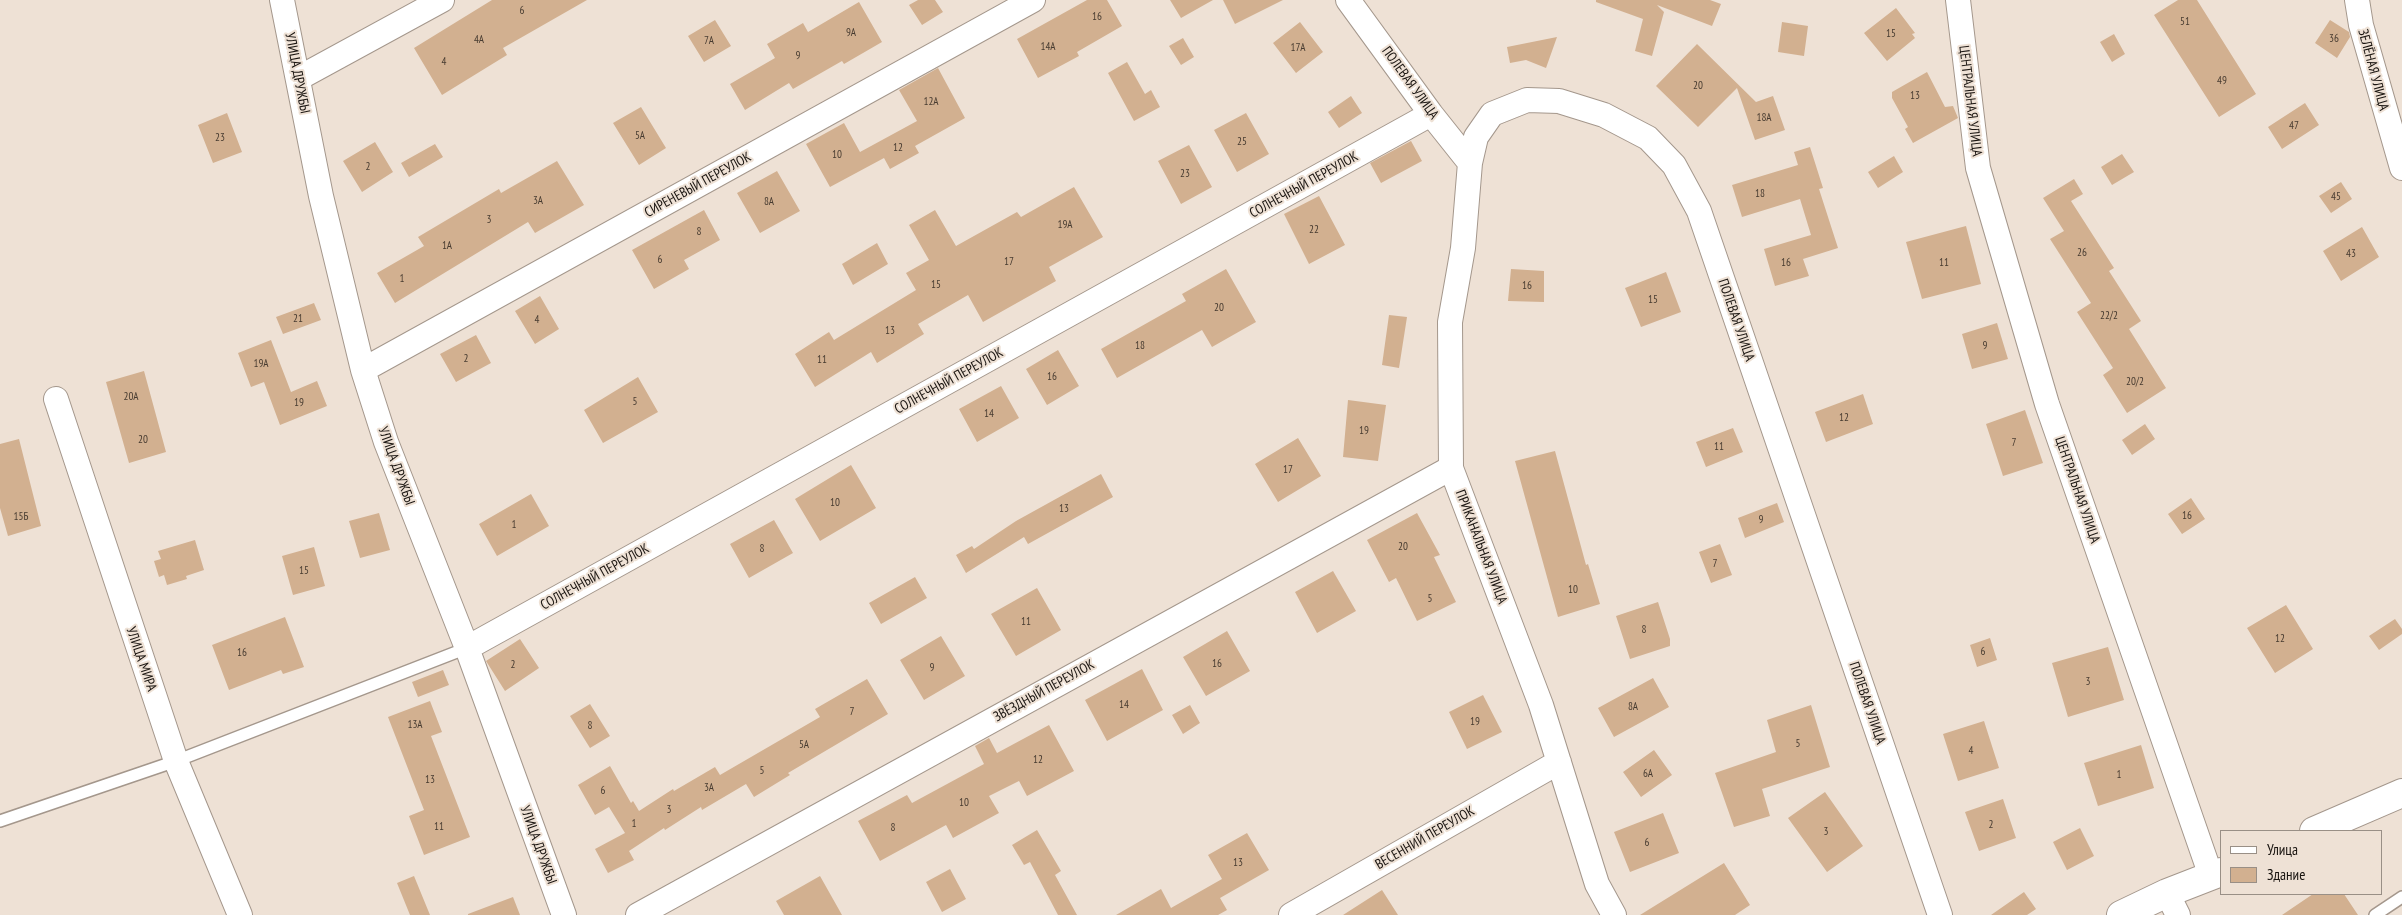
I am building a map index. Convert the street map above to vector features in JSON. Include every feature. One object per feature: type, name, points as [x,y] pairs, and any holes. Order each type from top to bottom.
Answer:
[{"type":"street","name":"УЛИЦА ДРУЖБЫ","points":[[282,0],[321,196],[363,370],[386,442],[467,648],[564,915]]},
{"type":"street","points":[[298,78],[442,0]]},
{"type":"street","name":"СИРЕНЕВЫЙ ПЕРЕУЛОК","points":[[363,370],[1033,0]]},
{"type":"street","name":"ПОЛЕВАЯ УЛИЦА","points":[[1348,0],[1396,63],[1431,114],[1470,163]]},
{"type":"street","name":"ЦЕНТРАЛЬНАЯ УЛИЦА","points":[[1958,0],[1978,168],[2047,404],[2216,874],[2172,904],[2121,915]]},
{"type":"street","name":"ЗЕЛЁНАЯ УЛИЦА","points":[[2357,0],[2361,25],[2402,168]]},
{"type":"street","name":"ПОЛЕВАЯ УЛИЦА","points":[[1470,163],[1476,137],[1492,114],[1527,100],[1559,102],[1604,115],[1648,138],[1674,165],[1699,212],[1940,915]]},
{"type":"street","name":"СОЛНЕЧНЫЙ ПЕРЕУЛОК","points":[[467,648],[1431,114]]},
{"type":"street","name":"ПРИКАНАЛЬНАЯ УЛИЦА","points":[[1470,163],[1463,248],[1450,322],[1451,468],[1541,705],[1597,884],[1614,915]]},
{"type":"street","name":"УЛИЦА МИРА","points":[[56,398],[176,761],[240,915]]},
{"type":"street","name":"ЗВЁЗДНЫЙ ПЕРЕУЛОК","points":[[638,915],[1451,468]]},
{"type":"street","name":"ВЕСЕННИЙ ПЕРЕУЛОК","points":[[1292,915],[1559,762]]},
{"type":"street","points":[[2316,830],[2402,793]]},
{"type":"lane","points":[[0,821],[176,761],[467,648]]},
{"type":"lane","points":[[2375,915],[2402,897]]},
{"type":"building","points":[[492,0],[587,0],[503,48],[507,55],[442,95],[414,48]]},
{"type":"building","points":[[918,0],[935,0],[943,12],[922,25],[909,5]]},
{"type":"building","points":[[1087,0],[1107,0],[1122,26],[1077,52],[1079,56],[1038,78],[1017,39]]},
{"type":"building","points":[[1170,0],[1213,0],[1181,18]]},
{"type":"building","points":[[1223,0],[1283,0],[1235,24]]},
{"type":"building","points":[[1596,0],[1710,0],[1721,4],[1712,26],[1657,5],[1664,12],[1652,56],[1635,51],[1643,19],[1596,2]]},
{"type":"building","points":[[2178,0],[2197,0],[2256,94],[2219,117],[2154,15]]},
{"type":"building","points":[[859,2],[882,42],[844,64],[842,61],[793,89],[789,83],[745,110],[730,84],[775,58],[767,44],[803,23],[808,32]]},
{"type":"building","points":[[1896,8],[1915,33],[1912,34],[1915,38],[1887,61],[1864,33]]},
{"type":"building","points":[[715,20],[731,46],[704,62],[688,36]]},
{"type":"building","points":[[2330,20],[2349,32],[2350,37],[2337,58],[2315,43]]},
{"type":"building","points":[[1300,22],[1323,52],[1296,73],[1273,43]]},
{"type":"building","points":[[1782,22],[1808,26],[1804,56],[1778,52]]},
{"type":"building","points":[[2114,34],[2125,54],[2112,62],[2100,42]]},
{"type":"building","points":[[1557,37],[1546,68],[1526,60],[1510,63],[1507,47]]},
{"type":"building","points":[[1183,38],[1194,57],[1181,65],[1169,46]]},
{"type":"building","points":[[1697,44],[1756,102],[1773,96],[1785,130],[1755,140],[1737,88],[1698,127],[1656,86]]},
{"type":"building","points":[[1127,62],[1145,94],[1151,90],[1160,107],[1134,121],[1108,73]]},
{"type":"building","points":[[938,68],[965,118],[915,146],[919,153],[890,169],[884,158],[830,187],[806,144],[844,123],[860,152],[917,121],[899,90]]},
{"type":"building","points":[[1927,72],[1945,107],[1953,106],[1958,118],[1913,143],[1905,129],[1908,127],[1892,98],[1892,92]]},
{"type":"building","points":[[1351,96],[1362,113],[1339,128],[1328,112]]},
{"type":"building","points":[[2305,103],[2319,125],[2282,149],[2268,127]]},
{"type":"building","points":[[641,107],[666,148],[639,165],[613,123]]},
{"type":"building","points":[[227,113],[242,152],[213,163],[198,125]]},
{"type":"building","points":[[1246,113],[1269,154],[1237,172],[1214,130]]},
{"type":"building","points":[[1411,141],[1422,161],[1381,183],[1370,163]]},
{"type":"building","points":[[375,142],[393,172],[362,192],[343,161]]},
{"type":"building","points":[[435,144],[443,157],[409,177],[401,163]]},
{"type":"building","points":[[1189,145],[1212,187],[1181,204],[1158,161]]},
{"type":"building","points":[[1810,147],[1823,188],[1819,189],[1838,248],[1803,259],[1809,276],[1775,286],[1764,249],[1811,235],[1800,199],[1742,217],[1732,185],[1798,165],[1794,152]]},
{"type":"building","points":[[2122,154],[2134,172],[2112,185],[2101,167]]},
{"type":"building","points":[[1894,156],[1903,172],[1878,188],[1868,172]]},
{"type":"building","points":[[557,161],[584,205],[535,233],[528,222],[395,303],[377,273],[424,246],[418,237],[499,189],[501,193]]},
{"type":"building","points":[[777,171],[800,211],[760,233],[737,193]]},
{"type":"building","points":[[2074,179],[2083,194],[2071,201],[2114,268],[2109,271],[2141,321],[2129,329],[2166,388],[2127,413],[2103,375],[2113,368],[2077,312],[2091,303],[2050,239],[2064,231],[2043,198]]},
{"type":"building","points":[[2341,182],[2352,199],[2331,213],[2319,196]]},
{"type":"building","points":[[1074,187],[1103,237],[1049,267],[1056,281],[983,322],[968,295],[918,324],[924,334],[877,363],[871,352],[815,387],[795,354],[829,332],[834,340],[916,290],[906,273],[929,260],[909,225],[935,210],[956,246],[1017,212],[1021,217]]},
{"type":"building","points":[[1319,196],[1345,245],[1309,264],[1284,214]]},
{"type":"building","points":[[704,210],[720,240],[684,260],[689,269],[654,289],[632,250]]},
{"type":"building","points":[[1966,226],[1981,284],[1922,299],[1906,242]]},
{"type":"building","points":[[2362,227],[2379,257],[2341,281],[2323,251]]},
{"type":"building","points":[[877,243],[888,264],[853,285],[842,264]]},
{"type":"building","points":[[1226,269],[1256,322],[1212,347],[1202,330],[1117,378],[1101,349],[1186,301],[1182,294]]},
{"type":"building","points":[[1511,269],[1544,271],[1544,302],[1508,301]]},
{"type":"building","points":[[1666,272],[1681,312],[1641,327],[1625,288]]},
{"type":"building","points":[[540,296],[559,329],[535,344],[515,311]]},
{"type":"building","points":[[314,303],[321,320],[283,334],[276,317]]},
{"type":"building","points":[[1389,315],[1407,317],[1399,368],[1382,365]]},
{"type":"building","points":[[1997,323],[2008,359],[1972,369],[1962,334]]},
{"type":"building","points":[[476,335],[491,363],[456,382],[440,354]]},
{"type":"building","points":[[271,340],[291,392],[317,381],[327,406],[280,425],[264,382],[251,387],[238,353]]},
{"type":"building","points":[[1058,350],[1079,386],[1047,405],[1026,369]]},
{"type":"building","points":[[144,371],[166,452],[129,463],[106,382]]},
{"type":"building","points":[[638,377],[658,412],[603,443],[584,410]]},
{"type":"building","points":[[1001,386],[1019,418],[977,442],[959,409]]},
{"type":"building","points":[[1863,394],[1873,424],[1826,442],[1815,412]]},
{"type":"building","points":[[1348,400],[1386,405],[1378,461],[1343,457]]},
{"type":"building","points":[[2025,410],[2043,463],[2003,476],[1986,424]]},
{"type":"building","points":[[2145,424],[2155,439],[2132,455],[2122,440]]},
{"type":"building","points":[[1733,428],[1743,452],[1706,467],[1696,442]]},
{"type":"building","points":[[1298,438],[1321,476],[1278,502],[1255,464]]},
{"type":"building","points":[[19,439],[41,526],[8,536],[0,508],[0,444]]},
{"type":"building","points":[[1555,451],[1586,565],[1588,564],[1600,604],[1558,617],[1515,461]]},
{"type":"building","points":[[851,465],[876,508],[820,541],[795,499]]},
{"type":"building","points":[[1101,474],[1113,497],[1028,544],[1024,537],[966,573],[956,555],[972,546],[974,549],[1016,521]]},
{"type":"building","points":[[531,494],[549,526],[497,556],[479,524]]},
{"type":"building","points":[[2191,498],[2205,519],[2182,534],[2168,514]]},
{"type":"building","points":[[1777,503],[1784,522],[1745,538],[1738,518]]},
{"type":"building","points":[[379,513],[390,550],[360,558],[349,521]]},
{"type":"building","points":[[1417,513],[1440,555],[1434,557],[1456,602],[1417,621],[1396,578],[1389,582],[1367,540]]},
{"type":"building","points":[[774,520],[793,553],[749,578],[730,544]]},
{"type":"building","points":[[195,540],[204,570],[186,576],[187,579],[167,585],[164,575],[159,577],[154,561],[161,559],[158,551]]},
{"type":"building","points":[[1720,544],[1732,575],[1711,583],[1699,552]]},
{"type":"building","points":[[314,547],[325,586],[293,595],[282,556]]},
{"type":"building","points":[[1333,571],[1356,611],[1317,633],[1295,592]]},
{"type":"building","points":[[915,577],[927,598],[881,624],[869,603]]},
{"type":"building","points":[[1037,588],[1061,630],[1016,656],[991,614]]},
{"type":"building","points":[[1658,602],[1670,639],[1670,646],[1630,659],[1616,616]]},
{"type":"building","points":[[2286,605],[2313,649],[2275,673],[2247,628]]},
{"type":"building","points":[[285,617],[304,667],[283,674],[281,670],[229,690],[212,645]]},
{"type":"building","points":[[2395,619],[2402,629],[2402,634],[2379,650],[2369,636]]},
{"type":"building","points":[[1227,631],[1250,671],[1206,696],[1183,657]]},
{"type":"building","points":[[941,636],[965,676],[924,700],[900,660]]},
{"type":"building","points":[[1990,638],[1997,660],[1977,667],[1970,645]]},
{"type":"building","points":[[520,639],[539,668],[505,691],[486,661]]},
{"type":"building","points":[[2108,647],[2124,700],[2068,717],[2052,663]]},
{"type":"building","points":[[1142,669],[1163,710],[1107,741],[1085,700]]},
{"type":"building","points":[[443,670],[449,685],[418,697],[412,682]]},
{"type":"building","points":[[1653,678],[1669,707],[1614,737],[1598,708]]},
{"type":"building","points":[[867,679],[888,714],[788,773],[790,775],[754,797],[746,784],[702,810],[701,807],[665,830],[664,828],[629,851],[634,860],[608,873],[595,849],[625,833],[609,807],[595,815],[578,785],[610,766],[631,803],[633,801],[639,811],[673,789],[674,791],[715,767],[720,775],[820,717],[815,709]]},
{"type":"building","points":[[1483,695],[1502,732],[1467,749],[1449,712]]},
{"type":"building","points":[[430,701],[442,732],[431,736],[470,837],[424,855],[409,816],[424,810],[388,717]]},
{"type":"building","points":[[590,704],[610,736],[590,748],[570,716]]},
{"type":"building","points":[[1190,705],[1200,723],[1183,734],[1172,715]]},
{"type":"building","points":[[1811,705],[1830,767],[1762,789],[1770,816],[1734,827],[1715,773],[1776,752],[1767,720]]},
{"type":"building","points":[[1984,721],[1999,768],[1958,781],[1943,734]]},
{"type":"building","points":[[1049,725],[1074,771],[1027,796],[1019,781],[989,796],[999,813],[953,838],[946,825],[880,861],[858,821],[907,795],[912,803],[984,764],[975,746],[989,738],[997,753]]},
{"type":"building","points":[[2141,745],[2154,788],[2098,806],[2084,763]]},
{"type":"building","points":[[1654,750],[1672,775],[1641,797],[1623,772]]},
{"type":"building","points":[[1825,792],[1863,846],[1827,872],[1788,818]]},
{"type":"building","points":[[2003,799],[2016,838],[1979,851],[1965,812]]},
{"type":"building","points":[[1663,813],[1679,853],[1630,872],[1614,832]]},
{"type":"building","points":[[2080,828],[2094,856],[2067,870],[2053,842]]},
{"type":"building","points":[[1037,830],[1061,871],[1055,875],[1077,915],[1058,915],[1030,862],[1024,865],[1012,845]]},
{"type":"building","points":[[1247,833],[1269,870],[1220,898],[1227,910],[1218,915],[1116,915],[1161,889],[1171,908],[1222,879],[1208,855]]},
{"type":"building","points":[[1724,863],[1750,905],[1735,915],[1640,915]]},
{"type":"building","points":[[950,869],[966,899],[942,912],[926,882]]},
{"type":"building","points":[[414,876],[430,915],[410,915],[397,883]]},
{"type":"building","points":[[820,876],[842,915],[784,915],[776,901]]},
{"type":"building","points":[[1382,890],[1398,915],[1343,915]]},
{"type":"building","points":[[2024,892],[2036,909],[2027,915],[1991,915]]},
{"type":"building","points":[[2312,895],[2345,895],[2358,915],[2282,915]]},
{"type":"building","points":[[513,897],[520,915],[468,915],[468,914]]}]
